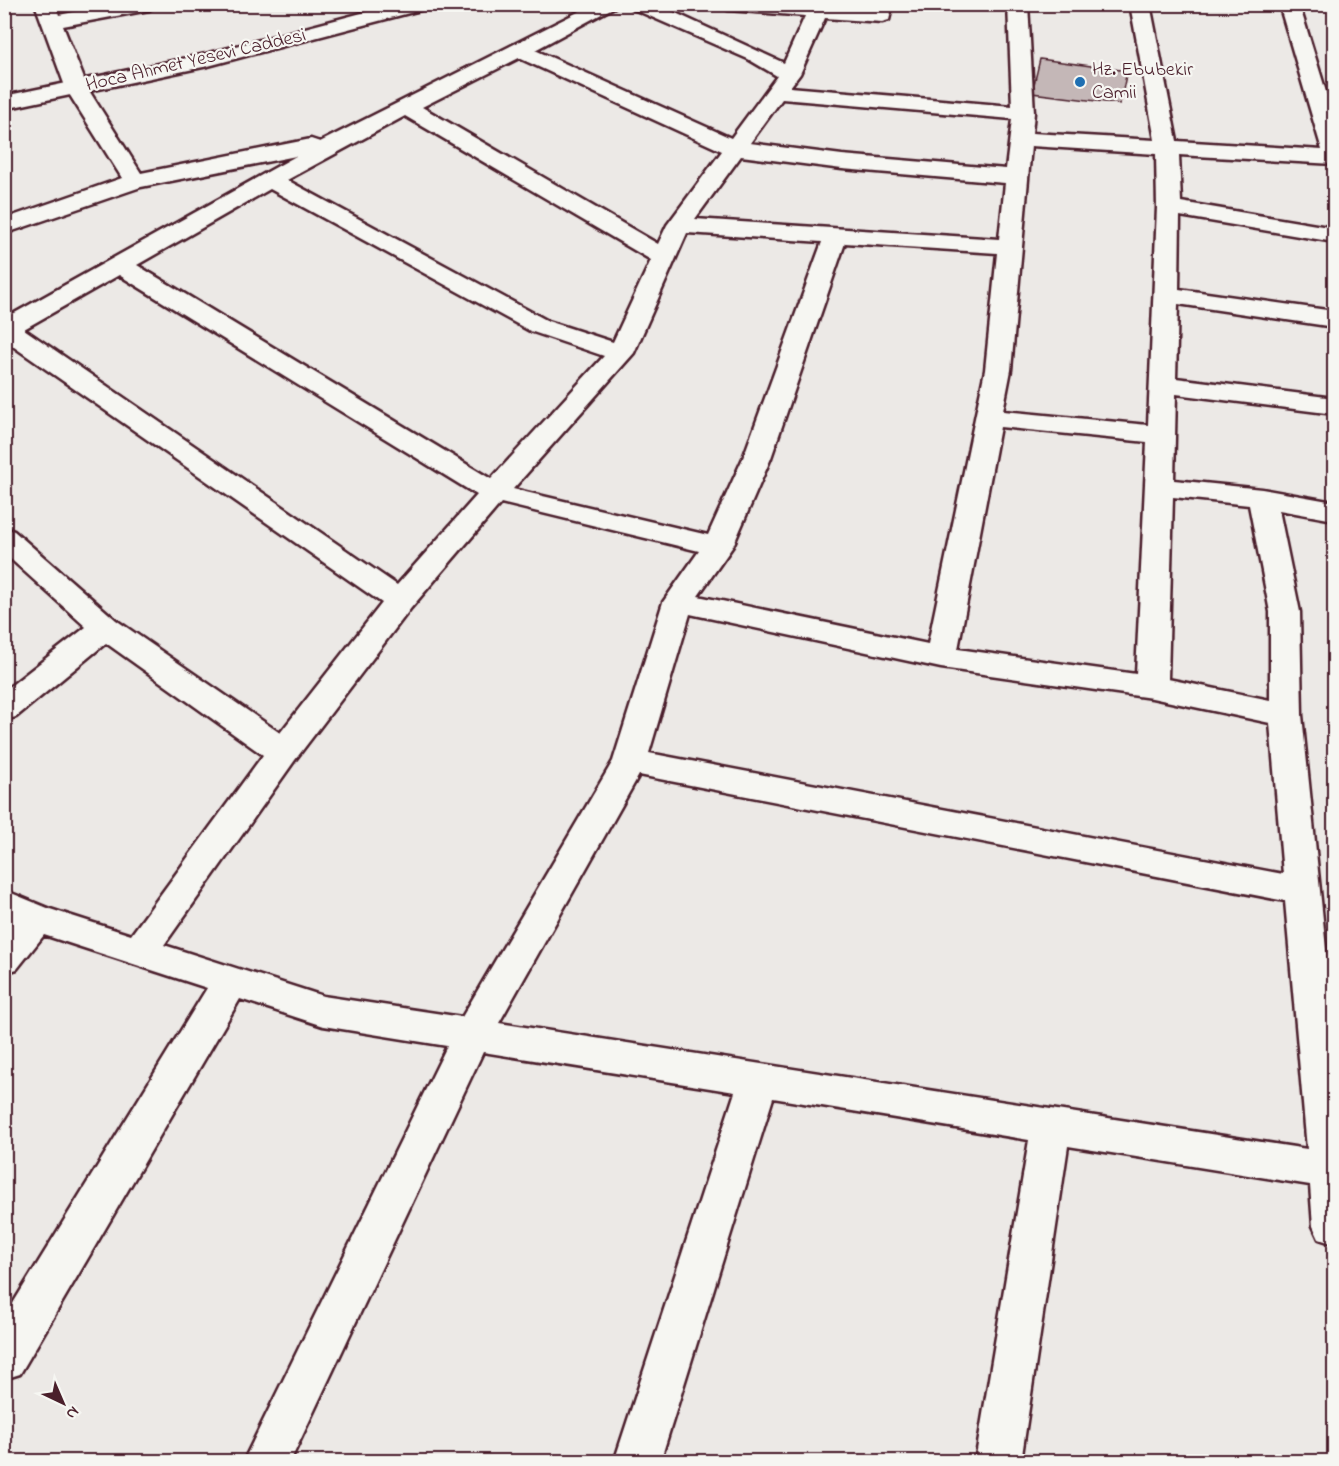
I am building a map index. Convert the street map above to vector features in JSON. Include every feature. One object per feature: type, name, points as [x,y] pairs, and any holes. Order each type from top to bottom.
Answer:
[{"type":"street","points":[[135,182],[77,89],[48,13],[149,4]]},
{"type":"street","points":[[400,602],[5,330],[339,140],[610,4]]},
{"type":"street","points":[[638,4],[755,55],[782,83],[868,102],[1023,113]]},
{"type":"street","points":[[728,4],[882,16],[883,4]]},
{"type":"street","points":[[941,657],[998,370],[1023,113],[1018,4]]},
{"type":"street","points":[[1140,4],[1167,145],[1169,207],[1152,687]]},
{"type":"street","points":[[1020,139],[1335,155],[1289,4]]},
{"type":"street","name":"Hoca Ahmet Yesevi Caddesi","points":[[4,103],[77,89],[271,44],[405,6]]},
{"type":"street","points":[[139,952],[284,752],[400,602],[494,493],[621,353],[679,225],[782,83],[818,10]]},
{"type":"street","points":[[519,50],[734,148],[842,162],[1017,177]]},
{"type":"street","points":[[406,107],[664,258]]},
{"type":"street","points":[[4,227],[135,182],[339,140]]},
{"type":"street","points":[[270,180],[539,326],[621,353]]},
{"type":"street","points":[[1169,207],[1335,235]]},
{"type":"street","points":[[679,225],[1010,247]]},
{"type":"street","points":[[266,1461],[472,1035],[630,761],[678,602],[718,546],[756,458],[836,235]]},
{"type":"street","points":[[119,265],[494,493],[718,546]]},
{"type":"street","points":[[1166,295],[1335,319]]},
{"type":"street","points":[[1163,384],[1335,406]]},
{"type":"street","points":[[988,418],[1161,435]]},
{"type":"street","points":[[1159,487],[1262,498],[1335,511]]},
{"type":"street","points":[[1262,498],[1285,612],[1286,715],[1332,1171],[1335,1227]]},
{"type":"street","points":[[4,537],[105,627],[284,752]]},
{"type":"street","points":[[678,602],[941,657],[1152,687],[1286,715]]},
{"type":"street","points":[[4,710],[105,627]]},
{"type":"street","points":[[630,761],[1303,891]]},
{"type":"street","points":[[4,959],[21,911],[139,952],[323,1011],[1332,1171]]},
{"type":"street","points":[[4,1359],[231,981]]},
{"type":"street","points":[[637,1461],[759,1080]]},
{"type":"street","points":[[998,1461],[1051,1127]]},
{"type":"building","name":"Hz. Ebubekir Camii","points":[[1040,59],[1127,71],[1120,104],[1032,93]]},
{"type":"place","name":"Hz. Ebubekir Camii","points":[[1080,82]]}]
